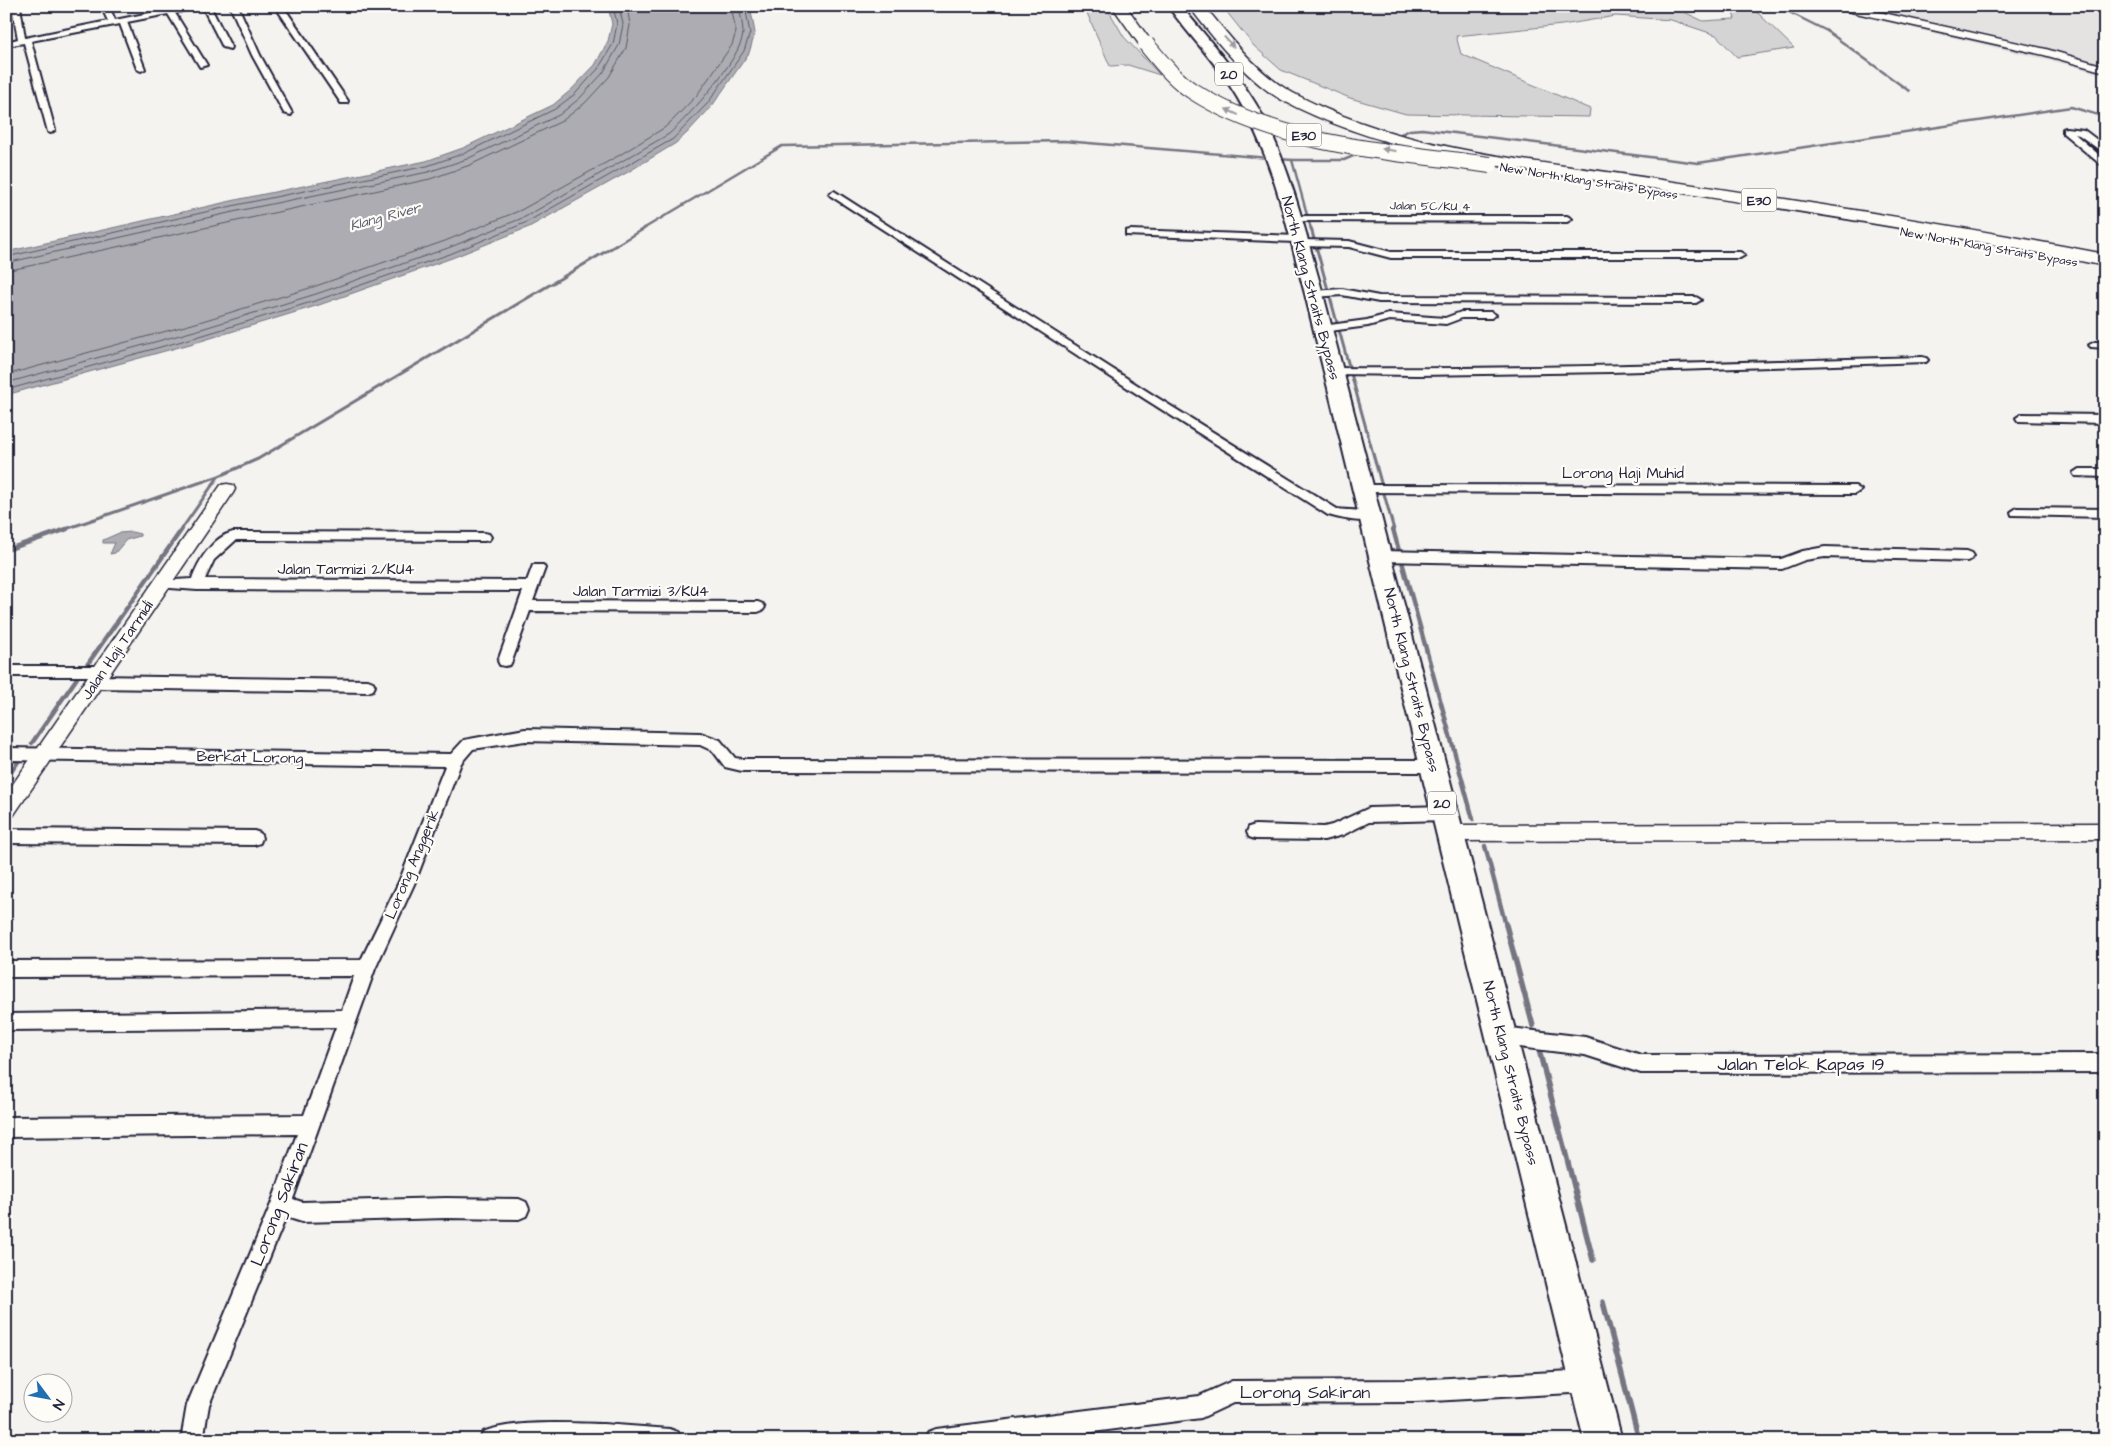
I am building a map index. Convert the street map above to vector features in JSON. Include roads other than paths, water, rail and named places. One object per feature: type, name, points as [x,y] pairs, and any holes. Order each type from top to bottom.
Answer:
[{"type":"highway","name":"New North Klang Straits Bypass","points":[[1119,6],[1167,70],[1192,91],[1236,115],[1254,121],[1322,139],[1966,241],[2105,269]]},
{"type":"highway","name":"North Klang Straits Bypass","points":[[1174,6],[1228,72],[1244,96],[1274,159],[1323,293],[1328,328],[1344,371],[1371,516],[1386,556],[1433,766],[1603,1440]]},
{"type":"highway","name":"New North Klang Straits Bypass","points":[[1196,6],[1260,77],[1282,93],[1332,117],[1387,136],[1479,157],[1961,232],[2105,260]]},
{"type":"street","points":[[16,6],[24,41],[51,130]]},
{"type":"street","points":[[105,6],[112,23]]},
{"type":"street","points":[[6,44],[196,6]]},
{"type":"street","points":[[206,6],[228,48]]},
{"type":"street","points":[[234,6],[256,55],[288,113]]},
{"type":"street","points":[[279,6],[344,101]]},
{"type":"street","points":[[1838,6],[2046,52],[2105,69]]},
{"type":"street","points":[[176,11],[202,47]]},
{"type":"street","points":[[176,11],[203,65]]},
{"type":"street","points":[[123,21],[141,68]]},
{"type":"street","points":[[2105,151],[2081,132],[2066,131],[2105,166]]},
{"type":"street","points":[[834,194],[1149,397],[1333,512],[1349,516],[1371,516]]},
{"type":"street","name":"Jalan 5C/KU 4","points":[[1303,237],[1567,219]]},
{"type":"street","points":[[1130,233],[1303,237],[1348,244],[1391,255],[1740,255]]},
{"type":"street","points":[[1323,293],[1379,299],[1696,300]]},
{"type":"street","points":[[1328,328],[1351,326],[1388,317],[1446,322],[1461,315],[1491,315]]},
{"type":"street","points":[[1344,371],[1418,372],[1611,369],[1922,360]]},
{"type":"street","points":[[2022,418],[2105,419]]},
{"type":"street","points":[[2079,473],[2105,472]]},
{"type":"street","name":"Lorong Haji Muhid","points":[[1367,489],[1855,490]]},
{"type":"street","name":"Jalan Haji Tarmidi","points":[[6,810],[227,490]]},
{"type":"street","points":[[2017,512],[2105,513]]},
{"type":"street","points":[[198,585],[204,563],[213,552],[233,536],[484,537]]},
{"type":"street","points":[[1386,556],[1782,564],[1803,556],[1825,552],[1967,556]]},
{"type":"street","points":[[505,661],[525,606],[530,586],[538,568]]},
{"type":"street","name":"Jalan Tarmizi 2/KU4","points":[[162,584],[530,586]]},
{"type":"street","name":"Jalan Tarmizi 3/KU4","points":[[525,606],[758,607]]},
{"type":"street","points":[[6,671],[98,677],[368,686]]},
{"type":"street","points":[[455,760],[468,744],[525,735],[700,739],[712,741],[721,748],[730,763],[742,765],[1433,766]]},
{"type":"street","name":"Berkat Lorong","points":[[12,754],[455,760]]},
{"type":"street","name":"Lorong Anggerik","points":[[366,968],[407,882],[455,760]]},
{"type":"street","points":[[1255,832],[1323,833],[1335,831],[1359,817],[1368,815],[1448,823],[2105,831]]},
{"type":"street","points":[[6,836],[254,838]]},
{"type":"street","points":[[6,969],[366,968]]},
{"type":"street","name":"Lorong Sakiran","points":[[192,1440],[198,1405],[281,1205],[366,968]]},
{"type":"street","points":[[6,1022],[347,1018]]},
{"type":"street","name":"Jalan Telok Kapas 19","points":[[1502,1036],[1585,1046],[1641,1064],[2105,1063]]},
{"type":"street","points":[[6,1126],[309,1124]]},
{"type":"street","points":[[281,1205],[302,1212],[446,1208],[519,1209]]},
{"type":"street","name":"Lorong Sakiran","points":[[936,1440],[1201,1407],[1232,1392],[1415,1391],[1588,1381]]},
{"type":"street","points":[[504,1439],[616,1434],[670,1440]]},
{"type":"water","name":"Klang River","points":[[608,6],[750,6],[755,33],[749,53],[712,106],[676,143],[529,227],[452,258],[319,305],[201,341],[6,395],[6,252],[240,199],[426,161],[463,148],[553,105],[571,90],[595,65],[608,41],[612,24]]},
{"type":"water","points":[[132,532],[140,534],[140,536],[126,540],[115,553],[110,554],[115,543],[103,543],[103,540],[119,533]]},
{"type":"waterway","points":[[1777,6],[1827,31],[1909,91]]},
{"type":"waterway","points":[[1376,145],[1410,130],[1422,129],[1698,163],[2071,107],[2105,117]]},
{"type":"waterway","points":[[643,229],[782,146],[1064,141],[1292,160]]},
{"type":"waterway","points":[[1292,160],[1344,160],[1360,153]]},
{"type":"waterway","points":[[1292,160],[1311,229]]},
{"type":"waterway","points":[[63,530],[219,476],[258,459],[645,228]]},
{"type":"waterway","points":[[1311,228],[1394,530]]},
{"type":"waterway","points":[[181,530],[218,477]]},
{"type":"waterway","points":[[6,550],[67,529]]},
{"type":"waterway","points":[[87,665],[182,529]]},
{"type":"waterway","points":[[1393,529],[1473,819]]},
{"type":"waterway","points":[[32,743],[77,678]]},
{"type":"waterway","points":[[6,779],[20,759]]},
{"type":"waterway","points":[[1485,846],[1506,926]]},
{"type":"waterway","points":[[1506,925],[1533,1026]]},
{"type":"waterway","points":[[1539,1050],[1593,1260]]},
{"type":"waterway","points":[[1603,1302],[1639,1440]]}]
